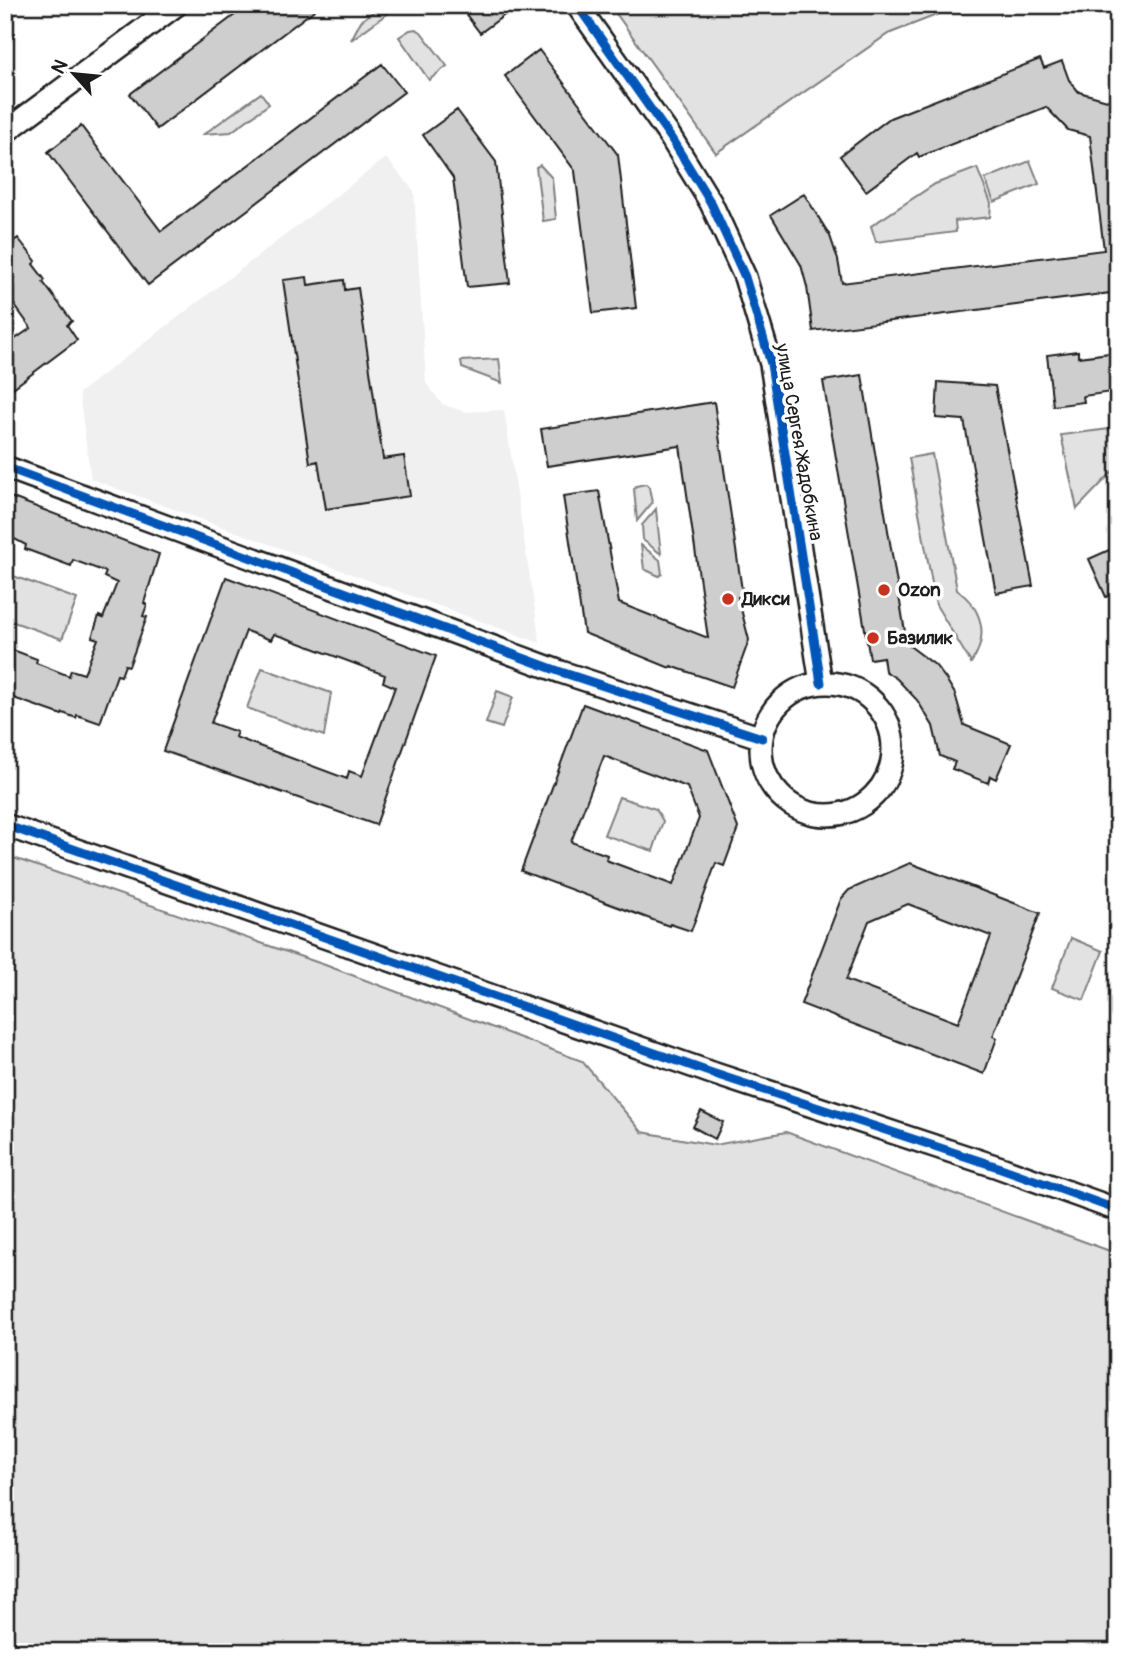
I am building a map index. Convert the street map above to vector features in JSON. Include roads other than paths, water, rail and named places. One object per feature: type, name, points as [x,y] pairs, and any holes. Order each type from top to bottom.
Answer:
[{"type":"street","points":[[5,132],[176,5]]},
{"type":"street","name":"улица Сергея Жадобкина","points":[[577,5],[671,138],[711,203],[745,276],[771,364],[821,683]]},
{"type":"street","points":[[5,467],[561,672],[762,738]]},
{"type":"street","points":[[821,683],[839,684],[870,698],[882,711],[890,726],[894,743],[893,760],[888,777],[879,792],[866,804],[834,816],[816,815],[785,801],[773,788],[765,773],[761,756],[762,738],[776,707],[789,695],[804,687],[821,683]]},
{"type":"street","points":[[5,825],[712,1073],[1118,1210]]},
{"type":"place","name":"Ozon","points":[[884,590]]},
{"type":"place","name":"Дикси","points":[[728,599]]},
{"type":"place","name":"Базилик","points":[[873,638]]}]
